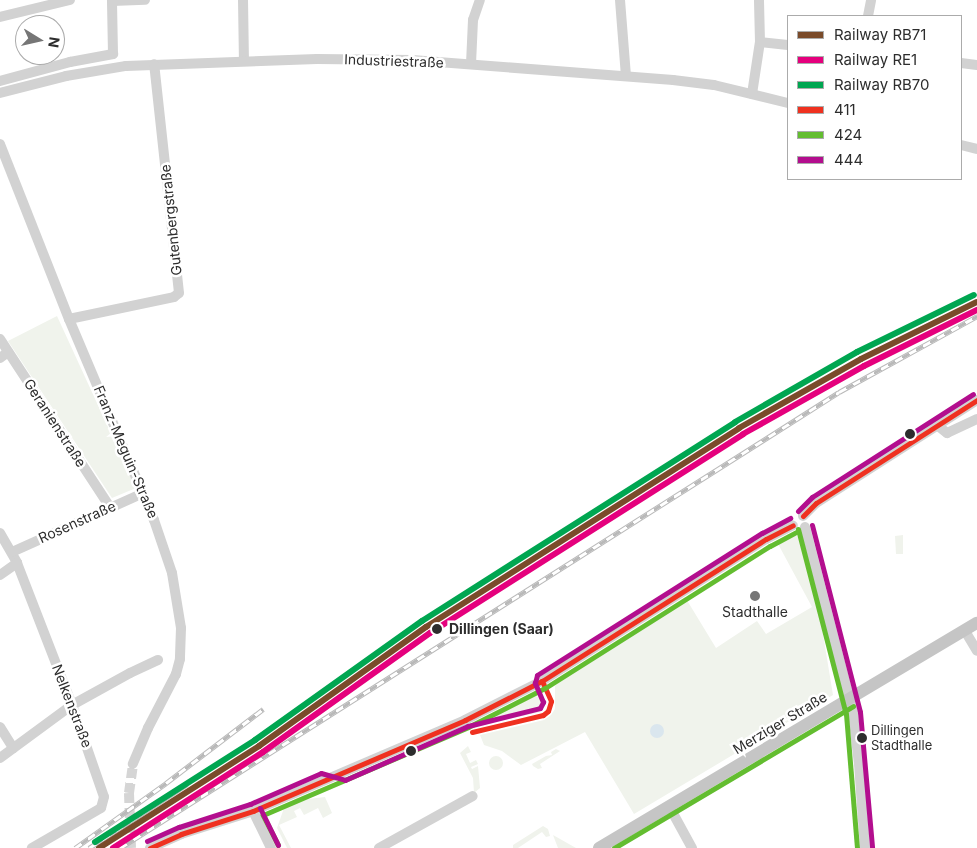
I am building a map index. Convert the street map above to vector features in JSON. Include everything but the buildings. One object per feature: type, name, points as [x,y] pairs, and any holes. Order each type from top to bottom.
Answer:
[{"type":"main road","name":"Merziger Straße","points":[[599,848],[977,623]]},
{"type":"street","points":[[0,16],[70,0]]},
{"type":"street","points":[[0,80],[70,62],[113,54],[112,0],[145,0]]},
{"type":"street","points":[[243,0],[244,61]]},
{"type":"street","points":[[471,64],[474,20],[480,0]]},
{"type":"street","points":[[620,0],[626,76]]},
{"type":"street","points":[[752,94],[760,42],[759,0]]},
{"type":"street","points":[[868,15],[871,0]]},
{"type":"street","points":[[760,42],[787,45]]},
{"type":"street","name":"Industriestraße","points":[[0,93],[92,71],[154,64],[244,61],[412,60],[626,76],[714,86],[787,102]]},
{"type":"street","points":[[962,63],[977,65]]},
{"type":"street","name":"Gutenbergstraße","points":[[69,319],[174,297],[178,293],[154,64]]},
{"type":"street","name":"Franz-Meguin-Straße","points":[[0,144],[69,319],[143,493],[171,566],[177,597],[182,644],[176,674],[148,728],[133,764]]},
{"type":"street","points":[[962,146],[977,150]]},
{"type":"street","name":"Geranienstraße","points":[[0,340],[4,355],[110,507]]},
{"type":"street","points":[[151,848],[181,834],[253,811],[465,720],[542,680],[766,538],[793,525],[796,516],[803,516],[816,502],[977,400]]},
{"type":"street","points":[[937,425],[947,433],[977,419]]},
{"type":"street","name":"Rosenstraße","points":[[12,552],[143,493]]},
{"type":"street","points":[[803,516],[857,736],[865,848]]},
{"type":"street","points":[[793,525],[798,530],[805,528]]},
{"type":"street","name":"Nelkenstraße","points":[[0,533],[17,563],[72,705],[104,798],[101,808],[32,848]]},
{"type":"street","points":[[0,575],[17,563]]},
{"type":"street","points":[[965,631],[977,651]]},
{"type":"street","points":[[0,758],[72,705],[158,660]]},
{"type":"street","points":[[0,727],[13,748]]},
{"type":"street","points":[[379,848],[473,796]]},
{"type":"street","points":[[669,806],[692,848]]},
{"type":"street","points":[[253,811],[271,848]]},
{"type":"shaded area","points":[[57,316],[136,488],[112,498],[8,341]]},
{"type":"shaded area","points":[[791,534],[801,538],[819,610],[833,695],[634,814],[585,732],[521,765],[502,751],[484,745],[480,735],[544,720],[551,715],[555,709],[555,686],[564,678],[685,597],[716,648],[757,621],[766,634],[812,607],[777,542]]},
{"type":"shaded area","points":[[903,535],[903,554],[896,554],[895,536]]},
{"type":"shaded area","points":[[536,696],[542,699],[544,705],[541,712],[471,729],[470,727],[530,697]]},
{"type":"shaded area","points":[[657,724],[662,726],[664,731],[662,736],[657,738],[652,736],[650,731],[652,726]]},
{"type":"shaded area","points":[[464,730],[463,732],[346,783],[346,781]]},
{"type":"shaded area","points":[[468,746],[471,752],[466,754],[470,763],[476,760],[478,764],[471,767],[472,769],[478,766],[480,788],[474,793],[473,778],[460,753]]},
{"type":"shaded area","points":[[556,749],[560,751],[540,764],[542,768],[538,769],[533,766],[532,764],[546,756],[552,755],[551,752]]},
{"type":"shaded area","points":[[496,756],[501,758],[503,763],[501,768],[496,770],[491,768],[489,763],[491,758]]},
{"type":"shaded area","points":[[325,797],[332,813],[323,818],[318,808],[304,815],[300,808],[294,811],[297,817],[279,825],[291,848],[287,848],[277,828],[284,808],[308,799]]},
{"type":"shaded area","points":[[543,826],[548,829],[550,836],[546,837],[542,832],[518,848],[513,848],[513,845]]},
{"type":"shaded area","points":[[553,835],[576,848],[558,848]]},
{"type":"tunnel","points":[[131,848],[129,793],[133,764]]},
{"type":"railway","points":[[120,848],[839,392],[977,316]]},
{"type":"railway","points":[[75,848],[166,783],[263,709]]},
{"type":"railway","points":[[89,848],[187,784]]},
{"type":"rail line","name":"RB70","points":[[95,842],[255,740],[422,621],[735,422],[857,352],[974,295]]},
{"type":"rail line","name":"RB71","points":[[99,848],[259,746],[426,627],[739,428],[861,359],[977,302]]},
{"type":"rail line","name":"RE1","points":[[113,848],[263,752],[430,633],[743,434],[864,366],[977,310]]},
{"type":"transit line","name":"444","points":[[798,511],[812,497],[973,394]]},
{"type":"transit line","name":"411","points":[[803,516],[816,503],[977,400]]},
{"type":"transit line","name":"444","points":[[147,841],[179,827],[250,804],[321,773],[345,780],[468,726],[540,708],[543,702],[535,683],[537,675],[762,533],[790,518]]},
{"type":"transit line","name":"411","points":[[150,848],[181,834],[253,811],[465,720],[542,681],[766,539],[793,525]]},
{"type":"transit line","name":"444","points":[[812,525],[860,712],[872,847]]},
{"type":"transit line","name":"424","points":[[798,529],[846,714],[857,848]]},
{"type":"transit line","name":"424","points":[[278,845],[263,815],[468,727],[545,688],[770,546],[796,532]]},
{"type":"transit line","name":"411","points":[[472,732],[543,715],[548,711],[551,701],[542,681]]},
{"type":"transit line","name":"424","points":[[614,848],[853,706]]},
{"type":"transit line","name":"444","points":[[260,808],[278,845]]},
{"type":"place","name":"Stadthalle","points":[[755,596]]},
{"type":"place","name":"Dillingen (Saar)","points":[[437,629]]},
{"type":"place","name":"Dillingen Stadthalle","points":[[862,738]]}]
